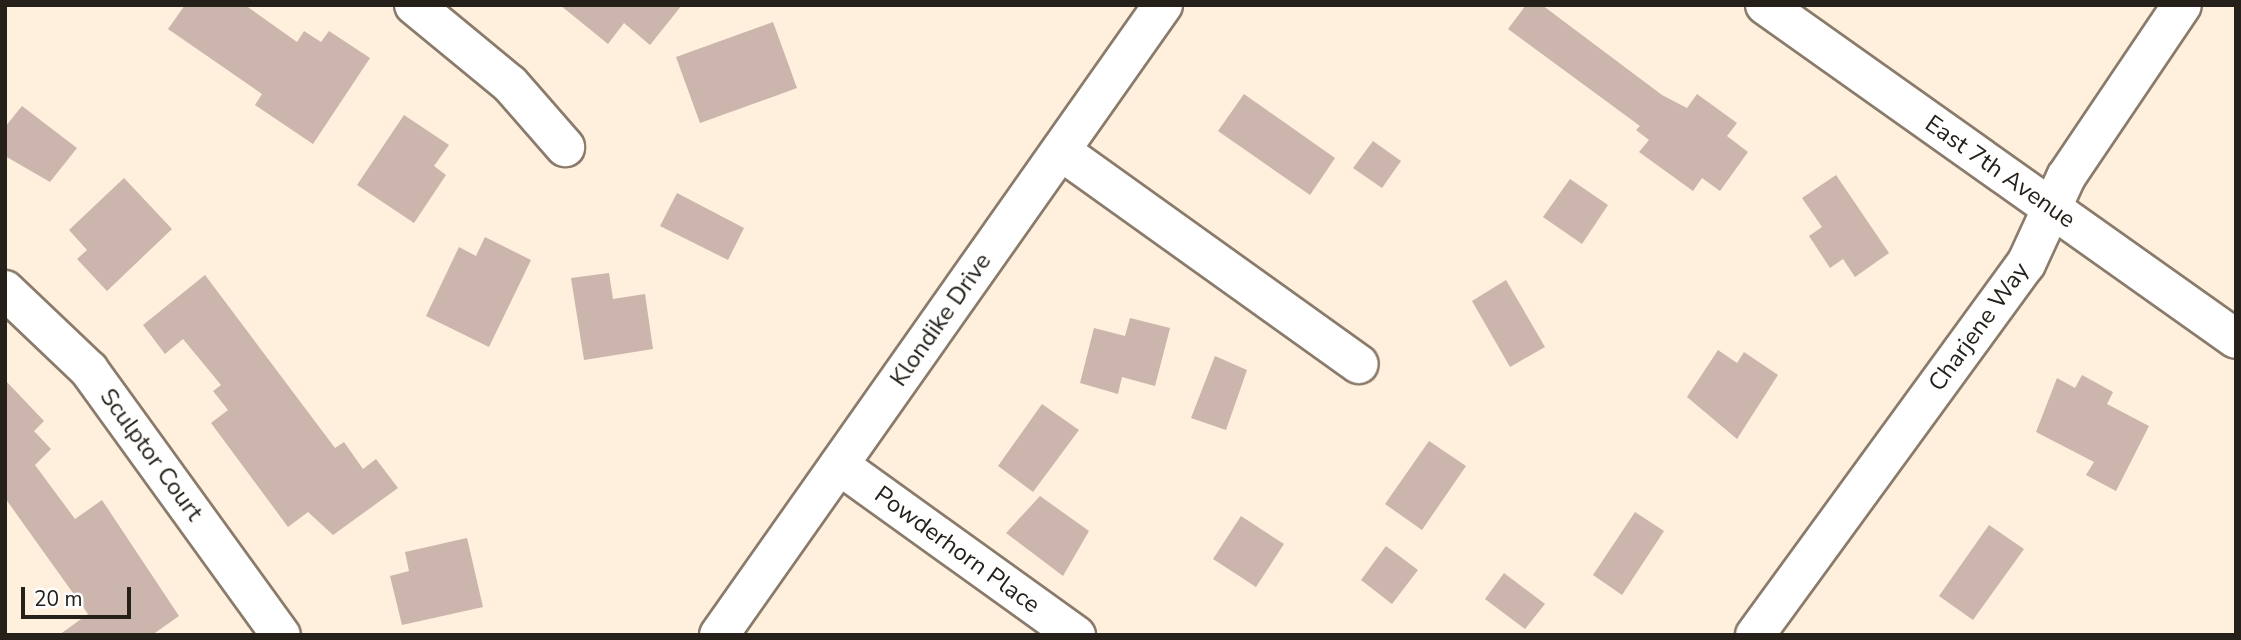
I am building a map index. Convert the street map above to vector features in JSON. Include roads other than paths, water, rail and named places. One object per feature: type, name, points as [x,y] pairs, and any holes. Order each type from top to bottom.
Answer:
[{"type":"street","points":[[414,5],[510,84],[565,147]]},
{"type":"street","name":"Klondike Drive","points":[[719,635],[1163,5]]},
{"type":"street","name":"Charjene Way","points":[[1755,635],[2026,264],[2050,208],[2182,5]]},
{"type":"street","name":"East 7th Avenue","points":[[1789,12],[2050,208],[2236,340]]},
{"type":"street","points":[[1061,150],[1359,364]]},
{"type":"street","name":"Sculptor Court","points":[[5,290],[89,370],[281,635]]},
{"type":"street","name":"Powderhorn Place","points":[[839,465],[1076,635]]}]
